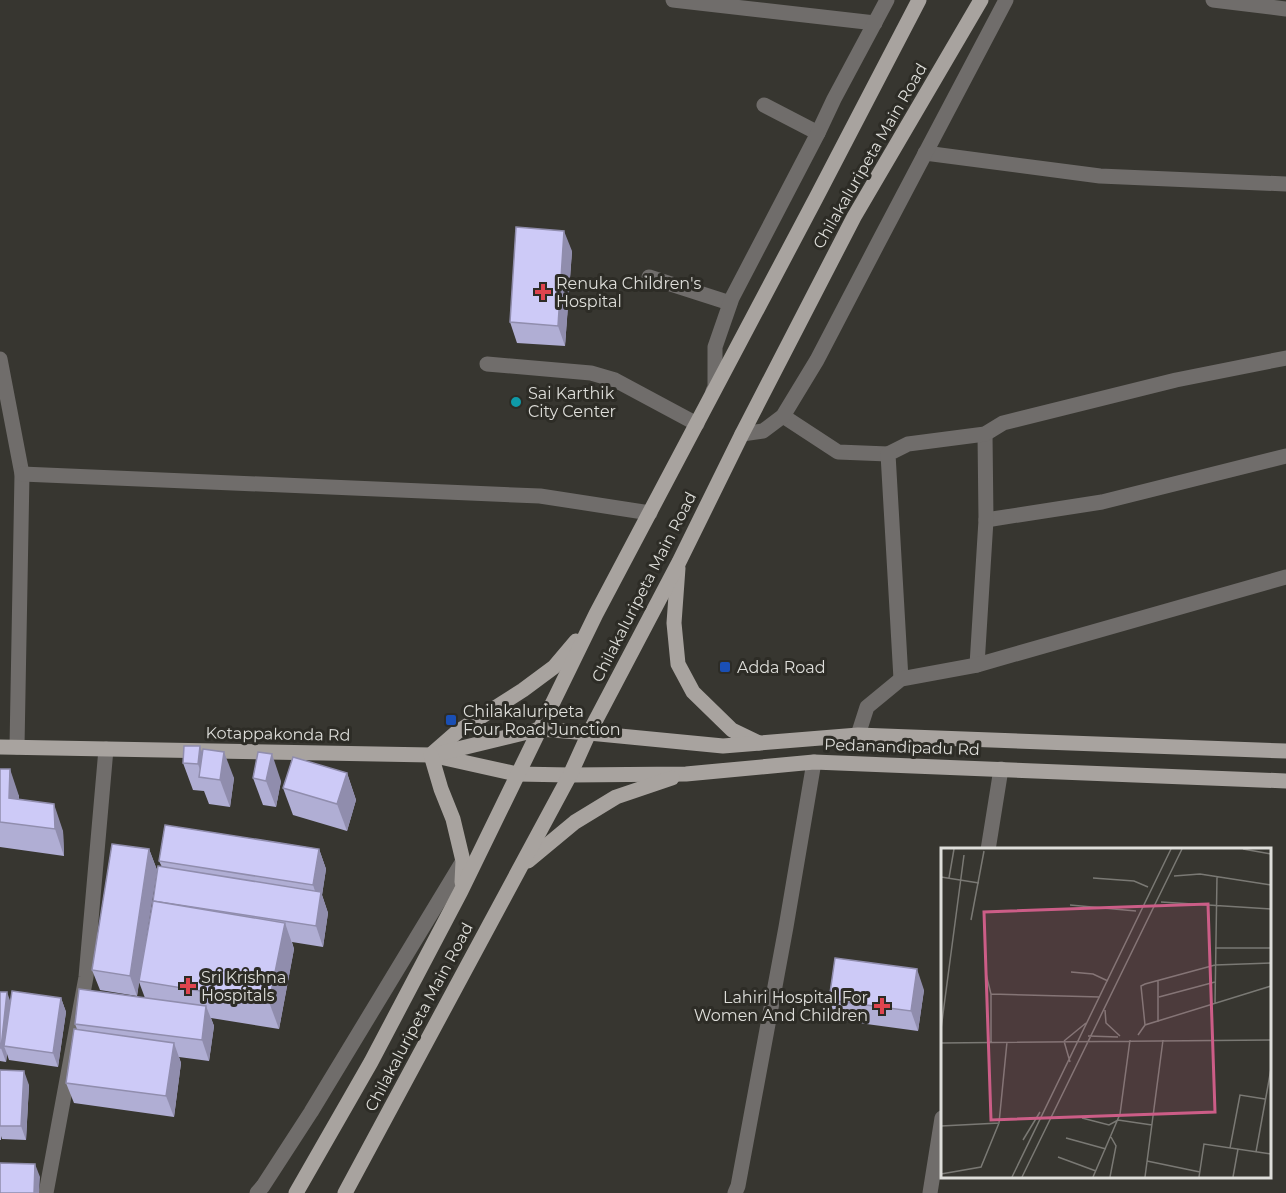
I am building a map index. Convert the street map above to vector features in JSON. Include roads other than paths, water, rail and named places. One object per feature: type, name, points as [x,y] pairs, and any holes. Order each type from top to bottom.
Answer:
[{"type":"main road","name":"Chilakaluripeta Main Road","points":[[296,1193],[371,1062],[461,891],[596,614],[918,0]]},
{"type":"main road","name":"Chilakaluripeta Main Road","points":[[345,1193],[570,775],[589,733],[679,562],[854,217],[981,0]]},
{"type":"main road","points":[[679,562],[674,623],[678,664],[693,692],[732,730],[760,743]]},
{"type":"main road","points":[[461,891],[463,861],[453,819],[431,755],[457,732],[523,690],[554,667],[596,614]]},
{"type":"main road","name":"Pedanandipadu Rd","points":[[431,755],[540,729],[723,746],[858,735],[1286,752]]},
{"type":"main road","name":"Kotappakonda Rd","points":[[0,747],[431,755],[517,774]]},
{"type":"main road","name":"Pedanandipadu Rd","points":[[517,774],[686,774],[814,762],[1286,781]]},
{"type":"main road","points":[[522,866],[575,822],[616,797],[686,774]]},
{"type":"street","points":[[673,0],[875,23]]},
{"type":"street","points":[[488,364],[591,373],[615,380],[700,418],[715,387],[716,347],[730,303],[887,0]]},
{"type":"street","points":[[742,434],[763,431],[783,416],[817,360],[1006,0]]},
{"type":"street","points":[[1213,0],[1286,9]]},
{"type":"street","points":[[764,105],[818,133]]},
{"type":"street","points":[[925,153],[1100,176],[1286,184]]},
{"type":"street","points":[[649,277],[730,303]]},
{"type":"street","points":[[783,416],[838,452],[888,454],[908,444],[985,434],[1003,423],[1153,385],[1286,358]]},
{"type":"street","points":[[0,359],[22,474],[17,747]]},
{"type":"street","points":[[977,665],[986,520],[985,434]]},
{"type":"street","points":[[888,454],[901,679]]},
{"type":"street","points":[[986,520],[1102,502],[1286,456]]},
{"type":"street","points":[[22,474],[540,496],[650,513]]},
{"type":"street","points":[[858,735],[867,708],[901,679],[977,665],[1286,577]]},
{"type":"street","points":[[46,1193],[86,977],[106,749]]},
{"type":"street","points":[[735,1193],[786,927],[814,762]]},
{"type":"street","points":[[988,848],[1001,769]]},
{"type":"street","points":[[257,1193],[311,1112],[463,861]]},
{"type":"street","points":[[930,1193],[941,1124]]},
{"type":"place","name":"Renuka Children's Hospital","points":[[543,292]]},
{"type":"place","name":"Sai Karthik City Center","points":[[516,402]]},
{"type":"place","name":"Adda Road","points":[[725,667]]},
{"type":"place","name":"Chilakaluripeta Four Road Junction","points":[[451,720]]},
{"type":"place","name":"Sri Krishna Hospitals","points":[[188,986]]},
{"type":"place","name":"Lahiri Hospital For Women And Children","points":[[882,1006]]}]
